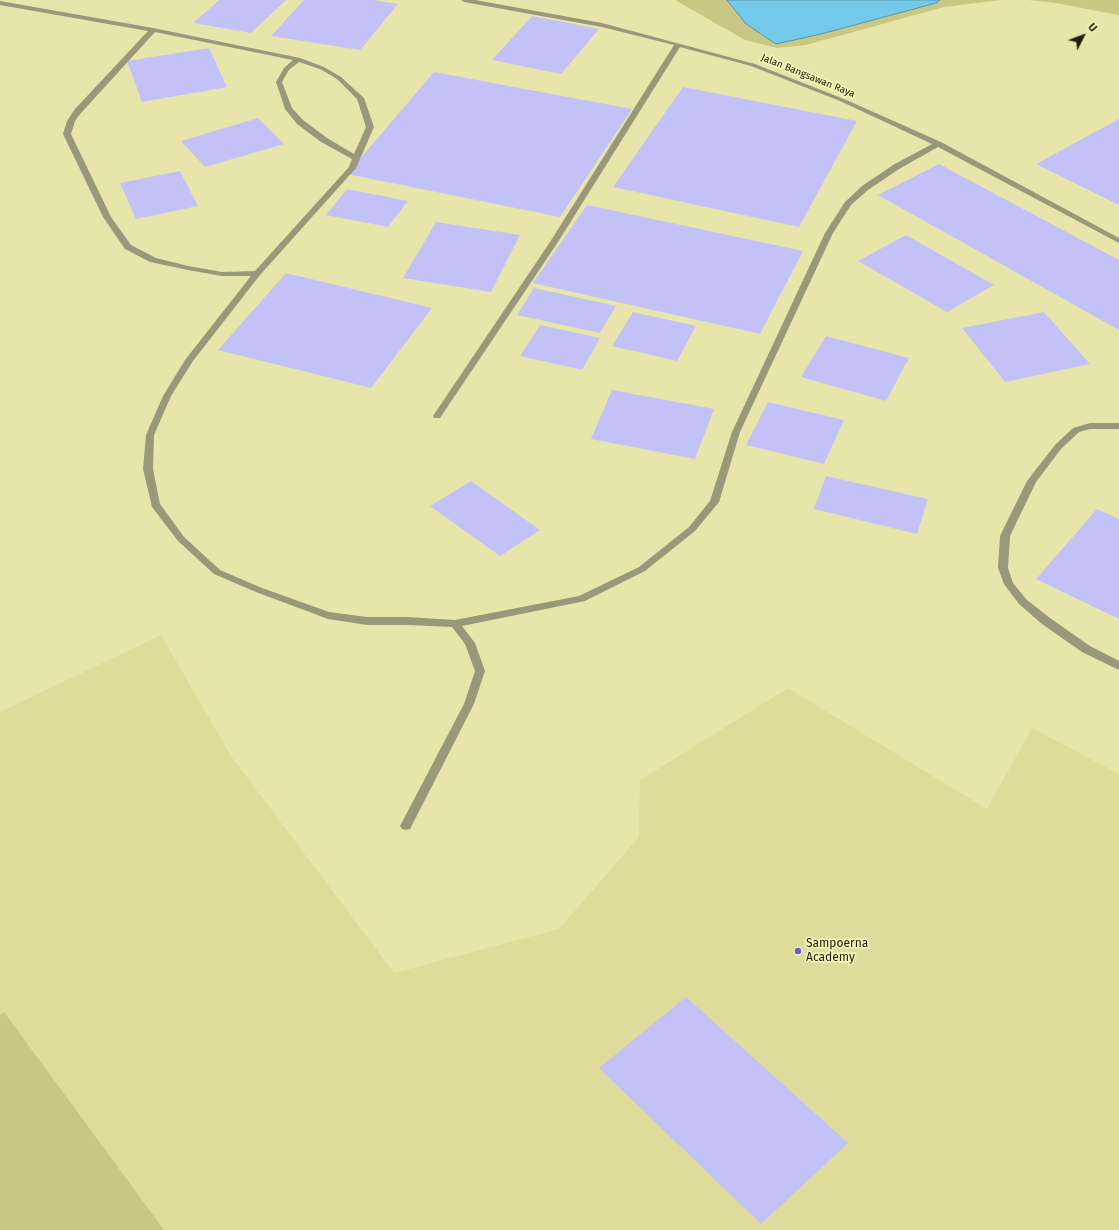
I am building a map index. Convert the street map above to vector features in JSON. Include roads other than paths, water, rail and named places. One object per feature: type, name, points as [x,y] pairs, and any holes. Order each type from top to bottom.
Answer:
[{"type":"street","name":"Jalan Bangsawan Raya","points":[[464,0],[602,25],[753,65],[784,76],[842,100],[938,144],[1119,242]]},
{"type":"street","points":[[0,3],[153,30],[298,59],[322,68],[339,78],[360,98],[370,127],[352,168],[257,273],[189,360],[167,396],[150,435],[148,469],[155,505],[181,539],[217,572],[259,590],[328,614],[367,621],[408,621],[455,624],[581,599],[642,569],[692,529],[714,502],[736,432],[829,233],[848,204],[865,188],[896,166],[938,144]]},
{"type":"street","points":[[153,30],[78,111],[71,121],[67,134],[107,217],[128,247],[153,260],[188,268],[222,274],[257,273]]},
{"type":"street","points":[[437,416],[554,242],[678,44]]},
{"type":"street","points":[[298,59],[286,69],[279,82],[289,109],[300,122],[324,140],[357,159]]},
{"type":"street","points":[[1119,426],[1090,426],[1076,430],[1058,447],[1032,481],[1005,536],[1003,568],[1009,584],[1024,602],[1046,621],[1086,649],[1119,666]]},
{"type":"street","points":[[406,826],[469,704],[480,671],[470,643],[455,624]]},
{"type":"water","points":[[727,0],[940,0],[936,3],[821,34],[776,44],[746,24]]},
{"type":"place","name":"Sampoerna Academy","points":[[798,951]]}]
